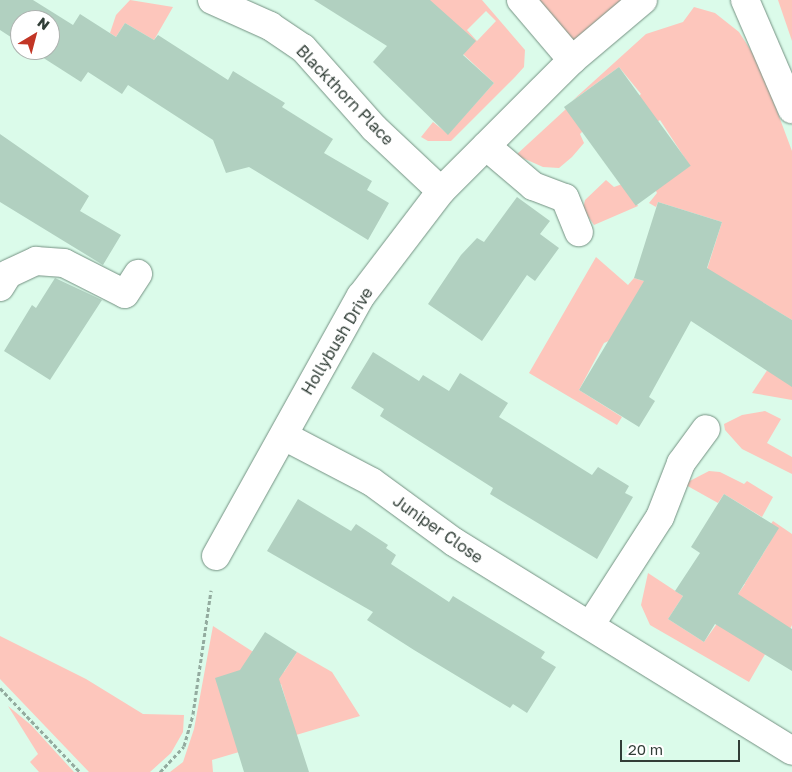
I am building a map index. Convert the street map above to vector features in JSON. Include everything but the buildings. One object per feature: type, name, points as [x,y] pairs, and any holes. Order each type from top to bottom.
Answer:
[{"type":"street","name":"Blackthorn Place","points":[[212,0],[270,26],[303,48],[374,128],[441,191]]},
{"type":"street","points":[[521,0],[572,60]]},
{"type":"street","name":"Hollybush Drive","points":[[216,556],[284,436],[313,378],[361,296],[441,191],[572,60],[643,0]]},
{"type":"street","points":[[745,0],[792,109]]},
{"type":"street","points":[[486,146],[533,186],[565,198],[579,232]]},
{"type":"street","points":[[0,287],[8,274],[36,261],[64,263],[125,294],[138,274]]},
{"type":"street","points":[[591,624],[660,516],[682,463],[706,429]]},
{"type":"street","name":"Juniper Close","points":[[284,436],[372,482],[454,542],[591,624],[792,751]]},
{"type":"path","points":[[160,772],[184,746],[193,714],[216,556]]},
{"type":"path","points":[[0,688],[80,772]]},
{"type":"shaded area","points":[[130,0],[173,7],[154,40],[125,23],[116,37],[110,33],[116,15]]},
{"type":"shaded area","points":[[425,0],[482,0],[525,50],[524,67],[451,141],[428,141],[421,137],[433,122],[448,134],[494,83],[463,54]],"holes":[[[486,11],[496,21],[477,41],[467,30]]]},
{"type":"shaded area","points":[[521,0],[643,0],[572,60]]},
{"type":"shaded area","points":[[778,0],[792,0],[792,41]]},
{"type":"shaded area","points":[[694,7],[715,13],[739,32],[759,63],[792,151],[792,320],[735,286],[604,343],[579,390],[622,417],[617,425],[529,373],[596,257],[628,285],[634,278],[673,290],[703,282],[722,222],[658,202],[656,207],[649,203],[657,193],[655,189],[690,166],[660,120],[617,148],[633,101],[641,94],[619,67],[572,101],[646,34],[683,22]]},
{"type":"shaded area","points":[[566,109],[584,130],[580,134],[584,143],[572,157],[559,168],[543,167],[516,155]]},
{"type":"shaded area","points":[[606,180],[614,187],[625,183],[638,206],[594,225],[583,209],[585,200]]},
{"type":"shaded area","points":[[792,335],[792,400],[752,393],[768,369]]},
{"type":"shaded area","points":[[765,411],[781,419],[767,443],[792,457],[792,474],[742,449],[725,430],[724,424],[742,415]]},
{"type":"shaded area","points":[[709,471],[720,472],[744,484],[747,481],[773,497],[762,517],[724,494],[718,503],[684,484]]},
{"type":"shaded area","points":[[773,521],[792,534],[792,625],[790,629],[782,625],[749,682],[650,625],[641,605],[648,573],[683,596],[668,619],[704,642],[745,584],[739,580],[745,583],[769,544],[761,538]]},
{"type":"shaded area","points":[[213,626],[284,672],[297,652],[332,672],[360,716],[212,760],[213,772],[170,772],[183,762],[194,729]],"holes":[[[281,684],[291,717],[265,688]]]},
{"type":"shaded area","points":[[0,636],[86,679],[143,714],[184,715],[183,732],[171,753],[150,772],[89,772],[0,679]]},
{"type":"shaded area","points":[[8,706],[31,725],[74,772],[39,772],[30,762],[38,754]]}]
